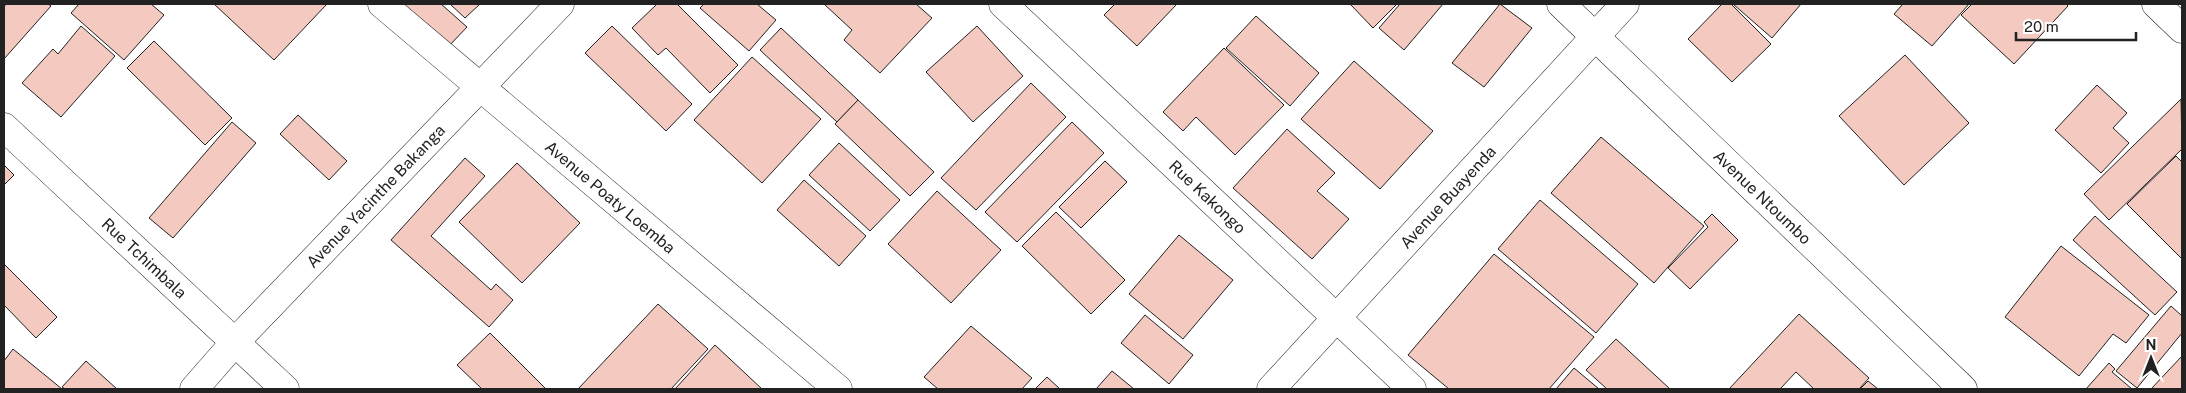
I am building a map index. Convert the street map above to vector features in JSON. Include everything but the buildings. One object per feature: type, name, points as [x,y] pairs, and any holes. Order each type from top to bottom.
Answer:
[{"type":"street","name":"Avenue Poaty Loemba","points":[[382,4],[480,89],[838,389]]},
{"type":"street","name":"Avenue Yacinthe Bakanga","points":[[194,389],[236,342],[560,4]]},
{"type":"street","name":"Rue Kakongo","points":[[1003,4],[1337,316],[1412,389]]},
{"type":"street","name":"Avenue Ntoumbo","points":[[1562,4],[1963,389]]},
{"type":"street","name":"Avenue Buayenda","points":[[1270,389],[1594,35],[1625,4]]},
{"type":"street","points":[[2156,4],[2182,29]]},
{"type":"street","name":"Rue Tchimbala","points":[[4,127],[285,389]]}]
